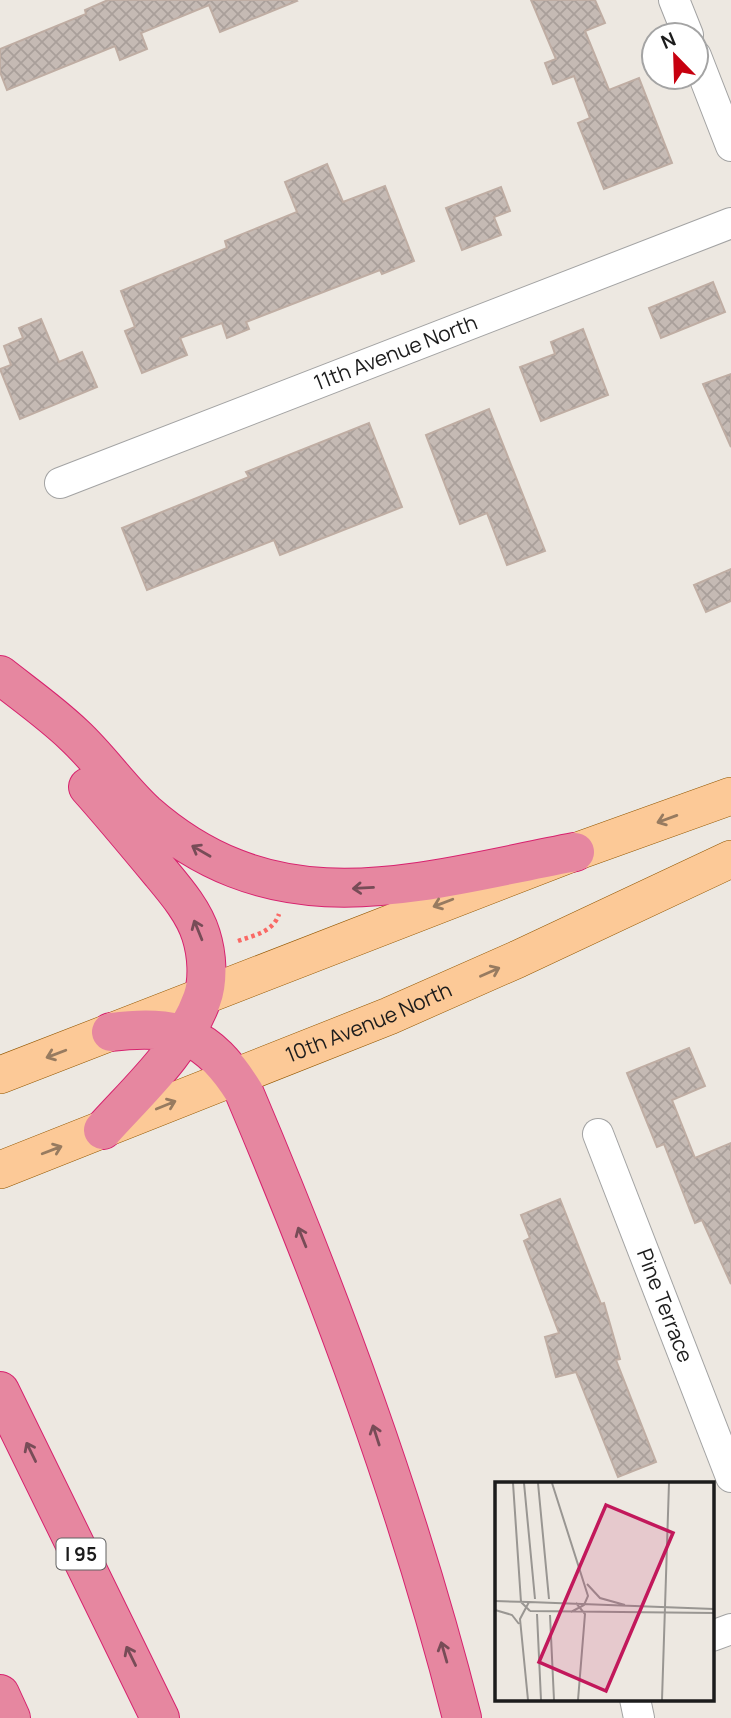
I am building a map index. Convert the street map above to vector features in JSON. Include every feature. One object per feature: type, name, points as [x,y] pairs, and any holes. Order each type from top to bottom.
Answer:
[{"type":"highway","points":[[0,675],[74,735],[134,800],[162,825],[208,855],[255,876],[319,888],[374,887],[575,852]]},
{"type":"highway","points":[[0,684],[150,859],[194,919],[205,948],[203,996],[183,1034],[167,1059],[103,1130]]},
{"type":"highway","points":[[111,1032],[147,1028],[183,1034],[204,1045],[234,1077],[244,1092],[369,1414],[428,1595],[462,1718]]},
{"type":"highway","name":"I 95","points":[[0,1391],[160,1718]]},
{"type":"highway","points":[[0,1694],[11,1718]]},
{"type":"main road","points":[[0,1075],[575,852],[731,796]]},
{"type":"main road","name":"10th Avenue North","points":[[1,1170],[450,989],[731,859]]},
{"type":"street","points":[[674,0],[682,21]]},
{"type":"street","points":[[710,91],[731,146]]},
{"type":"street","name":"11th Avenue North","points":[[60,483],[731,223]]},
{"type":"street","name":"Pine Terrace","points":[[598,1134],[731,1477]]},
{"type":"street","points":[[714,1635],[731,1629]]},
{"type":"street","points":[[635,1700],[639,1718]]},
{"type":"path","points":[[238,941],[271,927],[276,922],[282,904]]},
{"type":"building","points":[[108,0],[297,1],[220,32],[209,5],[141,33],[147,49],[120,60],[115,46],[7,90],[0,72],[0,49],[86,14],[85,10]]},
{"type":"building","points":[[531,0],[595,0],[605,23],[585,31],[609,90],[639,78],[640,91],[644,91],[672,163],[604,189],[578,123],[590,118],[574,76],[553,84],[545,63],[556,59]]},
{"type":"building","points":[[327,164],[343,202],[385,186],[414,261],[382,274],[380,270],[246,322],[249,329],[227,338],[222,323],[180,338],[187,355],[142,373],[125,331],[135,327],[121,291],[227,248],[225,241],[297,212],[285,182]]},
{"type":"building","points":[[501,187],[510,211],[494,217],[501,235],[462,250],[446,208]]},
{"type":"building","points":[[713,282],[725,312],[661,338],[649,308]]},
{"type":"building","points":[[41,319],[59,362],[82,352],[97,387],[20,419],[0,369],[11,365],[4,346],[23,338],[19,328]]},
{"type":"building","points":[[583,329],[608,395],[541,421],[520,367],[555,354],[551,342]]},
{"type":"building","points":[[731,374],[731,447],[703,384]]},
{"type":"building","points":[[489,409],[545,551],[507,565],[487,513],[460,524],[426,435]]},
{"type":"building","points":[[369,423],[402,507],[280,555],[274,540],[147,590],[122,528],[249,477],[246,472]]},
{"type":"building","points":[[731,569],[731,601],[706,612],[694,585]]},
{"type":"building","points":[[689,1048],[705,1086],[672,1100],[695,1158],[731,1143],[731,1284],[702,1220],[695,1223],[664,1144],[657,1147],[627,1073]]},
{"type":"building","points":[[560,1199],[601,1304],[604,1303],[620,1359],[616,1360],[656,1462],[618,1477],[576,1372],[556,1377],[545,1337],[559,1333],[524,1241],[530,1238],[521,1215]]}]
